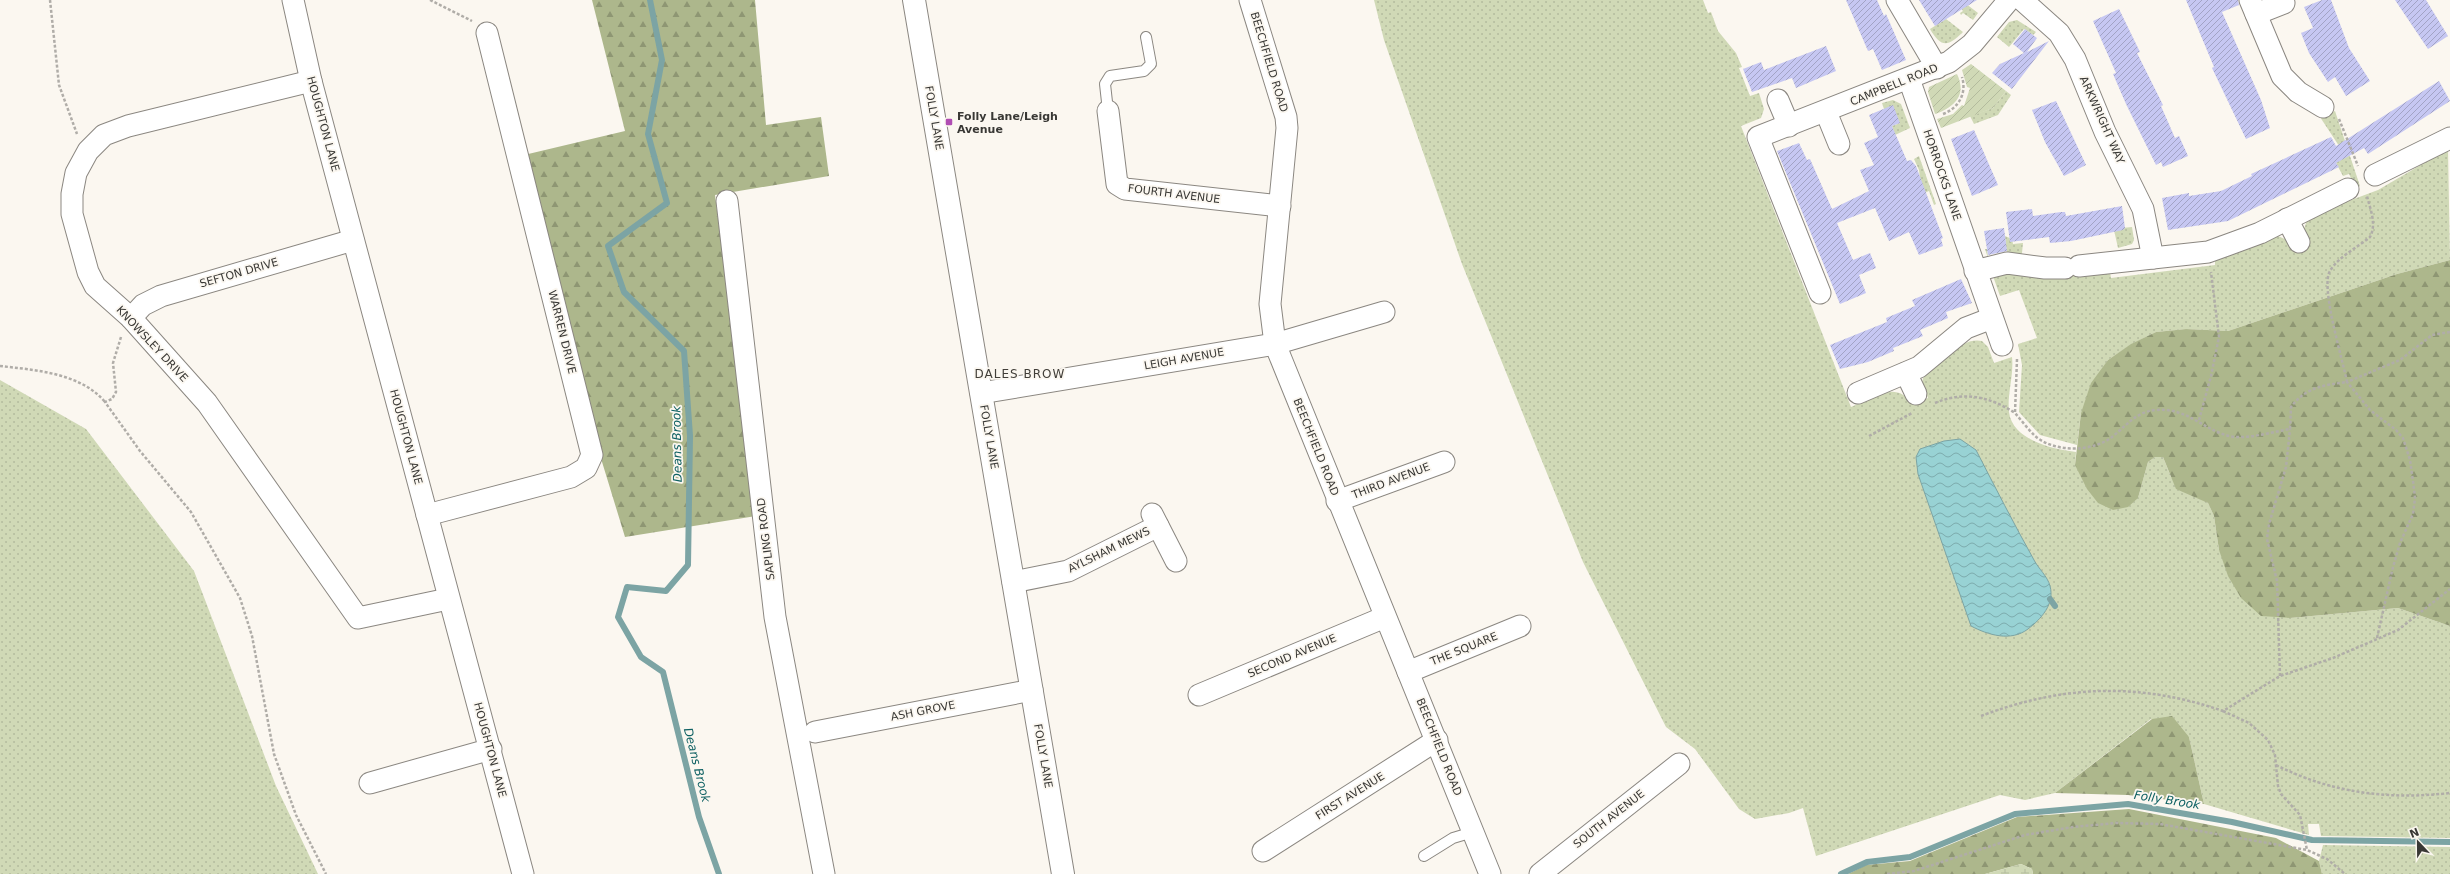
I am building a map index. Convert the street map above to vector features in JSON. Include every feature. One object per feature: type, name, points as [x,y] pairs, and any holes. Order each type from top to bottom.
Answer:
[{"type":"main road","name":"FOLLY LANE","points":[[914,0],[1063,874]]},
{"type":"street","name":"HOUGHTON LANE","points":[[293,0],[311,81],[448,599],[491,749],[523,874]]},
{"type":"street","name":"BEECHFIELD ROAD","points":[[1250,0],[1286,117],[1280,206],[1270,304],[1275,344],[1337,501],[1490,874]]},
{"type":"street","points":[[1897,0],[1944,64]]},
{"type":"street","name":"CAMPBELL ROAD","points":[[1820,293],[1758,138],[1944,64],[1972,44],[2009,0]]},
{"type":"street","name":"ARKWRIGHT WAY","points":[[2022,0],[2059,33],[2075,59],[2105,132],[2143,210],[2153,258]]},
{"type":"street","points":[[2284,3],[2253,7],[2282,76],[2298,92],[2322,107]]},
{"type":"street","name":"WARREN DRIVE","points":[[427,515],[571,477],[586,468],[592,455],[487,33]]},
{"type":"street","name":"HORROCKS LANE","points":[[1909,79],[2002,345]]},
{"type":"street","name":"KNOWSLEY DRIVE","points":[[311,81],[128,126],[104,135],[88,151],[76,173],[72,194],[72,214],[88,272],[95,286],[131,318],[206,403],[358,618],[448,599]]},
{"type":"street","points":[[1778,100],[1789,126]]},
{"type":"street","name":"FOURTH AVENUE","points":[[1108,111],[1117,184],[1125,189],[1280,206]]},
{"type":"street","points":[[1826,112],[1839,144]]},
{"type":"street","points":[[2367,172],[2450,138]]},
{"type":"street","points":[[1975,271],[2007,263],[2045,268],[2072,267],[2208,252],[2253,236],[2287,219],[2357,192]]},
{"type":"street","name":"SAPLING ROAD","points":[[727,201],[775,617],[824,874]]},
{"type":"street","points":[[2287,219],[2299,242]]},
{"type":"street","name":"SEFTON DRIVE","points":[[131,318],[143,304],[161,296],[353,240]]},
{"type":"street","name":"LEIGH AVENUE","points":[[981,393],[1275,344],[1384,312]]},
{"type":"street","points":[[1858,393],[1919,367],[1966,328],[1992,318]]},
{"type":"street","points":[[1906,373],[1921,403]]},
{"type":"street","name":"THIRD AVENUE","points":[[1337,501],[1444,462]]},
{"type":"street","name":"AYLSHAM MEWS","points":[[1013,582],[1068,571],[1155,520],[1176,561]]},
{"type":"street","name":"SECOND AVENUE","points":[[1199,695],[1385,617]]},
{"type":"street","name":"THE SQUARE","points":[[1408,672],[1520,626]]},
{"type":"street","name":"ASH GROVE","points":[[815,732],[1032,690]]},
{"type":"street","name":"FIRST AVENUE","points":[[1263,851],[1436,740]]},
{"type":"street","points":[[370,782],[491,749]]},
{"type":"street","name":"SOUTH AVENUE","points":[[1540,874],[1679,764]]},
{"type":"lane","points":[[1108,111],[1105,84],[1110,76],[1144,71],[1151,64],[1146,37]]},
{"type":"lane","points":[[1424,856],[1453,838],[1473,832]]},
{"type":"path","points":[[50,0],[59,85],[77,133],[88,151]]},
{"type":"path","points":[[430,0],[473,21],[487,33]]},
{"type":"path","points":[[1924,120],[1949,112],[1956,107],[1962,97],[1963,78],[1944,64]]},
{"type":"path","points":[[2322,107],[2336,108],[2367,172]]},
{"type":"path","points":[[2357,192],[2373,220],[2373,232],[2370,237],[2333,266],[2327,279],[2329,301],[2347,382],[2370,410],[2396,430],[2402,438],[2410,460],[2414,481],[2415,498],[2413,514],[2400,543],[2393,567],[2377,639]]},
{"type":"path","points":[[2199,420],[2211,376],[2219,337],[2208,252]]},
{"type":"path","points":[[105,402],[115,395],[114,357],[131,318]]},
{"type":"path","points":[[2280,676],[2277,581],[2267,538],[2286,467],[2291,407],[2307,390],[2347,382],[2400,360],[2432,335],[2450,332]]},
{"type":"path","points":[[2002,345],[2016,355],[2015,413]]},
{"type":"path","points":[[0,366],[64,377],[82,384],[105,402],[140,451],[191,512],[240,598],[252,636],[274,754],[296,815],[326,874]]},
{"type":"path","points":[[1869,436],[1921,403],[1970,395],[1983,397],[2015,413],[2035,436],[2042,440],[2056,445],[2079,448],[2102,443],[2143,413],[2156,410],[2172,411],[2199,420],[2221,433],[2235,437],[2252,436],[2290,429]]},
{"type":"path","points":[[2223,711],[2280,676],[2333,658],[2406,625],[2450,590]]},
{"type":"path","points":[[1981,716],[2021,702],[2041,698],[2117,690],[2132,690],[2176,696],[2223,711],[2249,722],[2263,735],[2272,747],[2276,765],[2278,786],[2282,794],[2300,815],[2304,828],[2305,845],[2307,850]]},
{"type":"path","points":[[2276,765],[2324,785],[2363,793],[2403,796],[2450,793]]},
{"type":"path","points":[[1887,874],[1914,871],[2025,836],[2073,827],[2116,824],[2168,826],[2307,850],[2327,858],[2345,874]]},
{"type":"green space","points":[[592,0],[755,0],[766,125],[821,117],[829,176],[715,195],[756,516],[625,537],[599,452],[524,155],[625,131]]},
{"type":"green space","points":[[1374,0],[1703,0],[1708,13],[1711,12],[1718,31],[1736,53],[1742,67],[1739,68],[1750,96],[1759,93],[1764,109],[1761,118],[1741,126],[1851,407],[1884,393],[1892,392],[1899,393],[1906,397],[1913,405],[1928,398],[1922,384],[1923,378],[1942,359],[1958,347],[1974,341],[1982,341],[1988,347],[1994,363],[2012,357],[2009,412],[2012,422],[2018,430],[2035,442],[2057,449],[2076,452],[2075,465],[2138,498],[2148,462],[2155,457],[2163,457],[2171,477],[2194,495],[2208,503],[2214,516],[2219,550],[2290,618],[2398,608],[2450,626],[2450,838],[2321,836],[2319,824],[2308,824],[2309,835],[2204,804],[2189,737],[2151,719],[2055,793],[2025,800],[2000,795],[1816,856],[1803,808],[1789,813],[1755,819],[1739,809],[1695,749],[1666,727],[1583,562],[1462,264],[1384,40]]},
{"type":"green space","points":[[1957,0],[1961,0],[1978,13],[1973,20],[1963,13],[1961,15],[1960,13],[1963,11]]},
{"type":"green space","points":[[1946,19],[1963,32],[1949,43],[1938,40],[1930,29]]},
{"type":"green space","points":[[2017,20],[2036,32],[2033,35],[2024,29],[2009,47],[1997,37],[2009,22]]},
{"type":"green space","points":[[1971,64],[2006,91],[1993,108],[1941,128],[1937,119],[1953,114],[1962,105],[1964,106],[1970,88],[1967,87],[1962,70]]},
{"type":"green space","points":[[1957,74],[1960,81],[1960,94],[1948,108],[1935,114],[1928,92],[1929,87]]},
{"type":"green space","points":[[2006,91],[2011,95],[1998,115],[1974,124],[1970,116],[1993,108]]},
{"type":"green space","points":[[1893,100],[1901,104],[1910,128],[1895,135],[1892,126],[1900,123],[1884,109],[1882,103]]},
{"type":"green space","points":[[2335,111],[2360,186],[2356,188],[2349,174],[2343,176],[2336,163],[2343,152],[2320,117]]},
{"type":"green space","points":[[2448,149],[2450,260],[2397,274],[2228,331],[2186,329],[2156,332],[2132,344],[2108,360],[2081,413],[2077,445],[2040,435],[2019,412],[2022,365],[2018,344],[2037,338],[2019,290],[2000,296],[1993,276],[2008,274],[2045,279],[2110,272],[2111,278],[2215,265],[2215,260],[2278,236],[2287,240],[2295,252],[2308,245],[2304,229],[2307,220],[2322,211],[2378,190]]},
{"type":"green space","points":[[1919,156],[1936,204],[1934,205],[1929,191],[1922,194],[1919,170],[1914,159]]},
{"type":"green space","points":[[2132,227],[2134,240],[2132,244],[2118,248],[2114,230],[2122,230],[2122,228]]},
{"type":"green space","points":[[2005,236],[2012,239],[2013,244],[2023,243],[2022,253],[2019,256],[1988,258],[1985,249],[1987,249],[1988,257],[2007,255]]},
{"type":"green space","points":[[2450,260],[2450,626],[2398,608],[2290,618],[2261,616],[2241,598],[2228,576],[2219,550],[2214,516],[2208,503],[2176,489],[2163,457],[2155,457],[2148,462],[2138,498],[2128,507],[2113,510],[2098,503],[2087,489],[2075,465],[2081,413],[2091,383],[2108,360],[2131,344],[2156,332],[2186,329],[2228,331],[2397,274]]},
{"type":"green space","points":[[0,380],[86,429],[194,571],[276,786],[318,874],[0,874]]},
{"type":"green space","points":[[2172,716],[2189,737],[2204,804],[2128,795],[2055,793],[2152,719]]},
{"type":"green space","points":[[2129,809],[2276,838],[2319,861],[2322,874],[2033,874],[2032,869],[2021,864],[1985,874],[1848,874],[1866,865],[1910,861],[2017,817]]},
{"type":"green space","points":[[2323,845],[2450,847],[2450,874],[2322,874],[2319,861]]},
{"type":"green space","points":[[2021,864],[2032,869],[2033,874],[1985,874]]},
{"type":"water","points":[[1960,439],[1976,450],[2036,563],[2050,586],[2051,593],[2049,605],[2046,610],[2038,621],[2021,633],[2000,636],[1971,626],[1918,474],[1916,457],[1920,449],[1944,441]]},
{"type":"building","points":[[1846,0],[1877,0],[1884,16],[1886,14],[1906,60],[1882,70],[1873,49],[1868,51]]},
{"type":"building","points":[[1919,0],[1977,0],[1935,26]]},
{"type":"building","points":[[2186,0],[2238,0],[2239,5],[2222,12],[2261,100],[2270,128],[2246,139],[2212,68],[2214,67]]},
{"type":"building","points":[[2322,0],[2331,0],[2349,48],[2370,81],[2346,96],[2335,77],[2328,82],[2309,53],[2301,33],[2313,28],[2304,7]]},
{"type":"building","points":[[2395,0],[2426,0],[2448,36],[2428,49]]},
{"type":"building","points":[[2119,9],[2140,52],[2137,53],[2163,105],[2161,106],[2175,138],[2179,136],[2188,156],[2163,167],[2161,162],[2156,165],[2126,104],[2113,74],[2116,73],[2093,21]]},
{"type":"building","points":[[2025,29],[2037,38],[2027,52],[2049,41],[2012,89],[1992,73],[2000,64],[2024,53],[2013,44]]},
{"type":"building","points":[[1826,46],[1836,71],[1796,88],[1792,78],[1752,92],[1743,69],[1761,62],[1764,70]]},
{"type":"building","points":[[2439,81],[2450,101],[2368,154],[2364,148],[2336,163],[2339,167],[2228,221],[2168,230],[2162,198],[2189,193],[2189,196],[2221,191],[2252,176],[2251,174],[2331,137],[2336,146]]},
{"type":"building","points":[[2056,101],[2086,165],[2064,176],[2045,142],[2032,110]]},
{"type":"building","points":[[1893,105],[1900,123],[1892,126],[1907,161],[1911,160],[1916,166],[1943,238],[1941,239],[1943,246],[1919,255],[1909,232],[1889,241],[1875,208],[1837,223],[1853,260],[1870,253],[1876,268],[1859,275],[1866,293],[1840,304],[1777,151],[1799,143],[1807,160],[1810,159],[1832,209],[1869,191],[1860,170],[1874,165],[1864,143],[1878,137],[1869,115]]},
{"type":"building","points":[[1974,130],[1998,185],[1972,196],[1951,139]]},
{"type":"building","points":[[2122,206],[2125,228],[2123,230],[2071,241],[2050,243],[2049,237],[2010,242],[2006,212],[2032,209],[2033,216],[2065,212],[2066,216]]},
{"type":"building","points":[[2004,228],[2007,251],[1988,255],[1984,231]]},
{"type":"building","points":[[1961,279],[1972,303],[1946,312],[1948,318],[1920,330],[1923,336],[1893,348],[1894,351],[1868,362],[1840,369],[1830,345],[1887,322],[1886,318],[1915,306],[1912,300]]},
{"type":"waterway","name":"Deans Brook","points":[[650,0],[662,60],[648,134],[667,203],[608,246],[624,292],[684,351],[690,436],[688,565],[666,591],[627,587],[618,617],[641,657],[663,672],[699,817],[719,874]]},
{"type":"waterway","points":[[2050,599],[2055,606]]},
{"type":"waterway","name":"Folly Brook","points":[[1841,874],[1867,862],[1910,857],[2015,814],[2128,804],[2232,822],[2312,840],[2450,842]]},
{"type":"place","name":"Folly Lane/Leigh Avenue","points":[[949,122]]},
{"type":"district","name":"DALES BROW","points":[[1020,374]]}]
